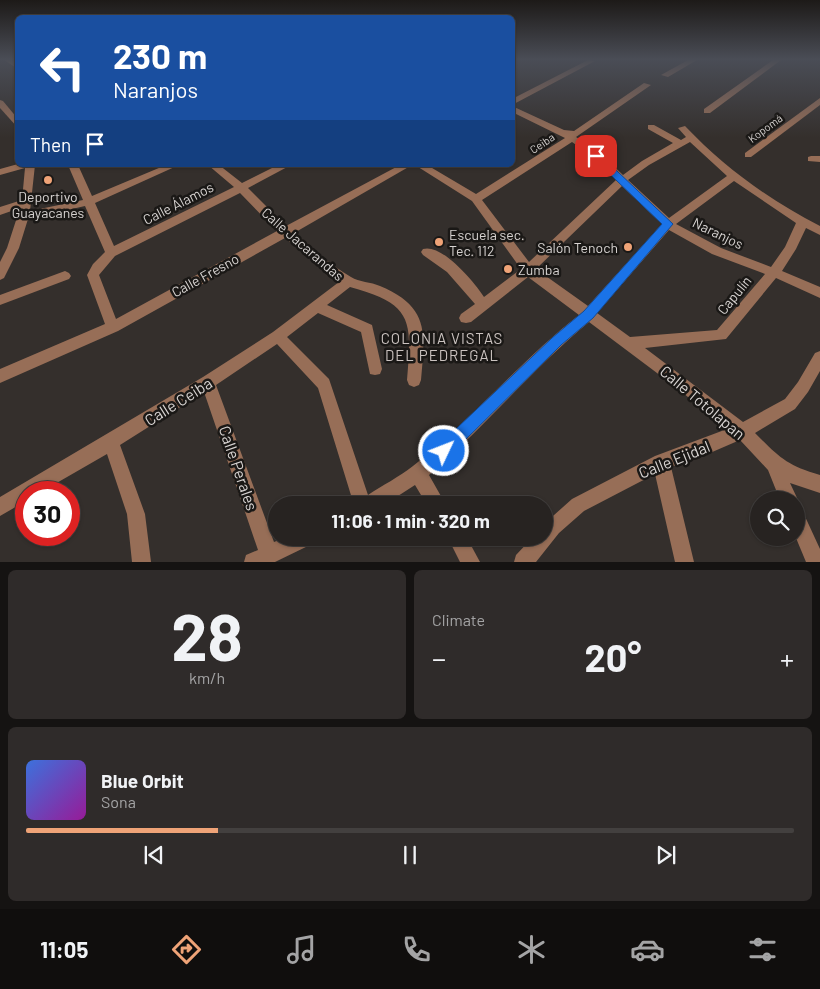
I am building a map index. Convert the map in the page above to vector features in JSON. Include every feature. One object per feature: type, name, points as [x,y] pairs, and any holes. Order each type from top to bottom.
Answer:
[{"type":"street","points":[[515,101],[543,86]]},
{"type":"street","name":"Ceiba","points":[[557,131],[576,134],[647,86]]},
{"type":"street","points":[[707,111],[741,86]]},
{"type":"street","name":"Kopomá","points":[[748,155],[820,100]]},
{"type":"street","points":[[2,107],[15,122]]},
{"type":"street","name":"Naranjos","points":[[515,110],[584,146],[668,224],[684,234],[724,254],[794,280],[820,293]]},
{"type":"street","points":[[651,127],[680,143]]},
{"type":"street","points":[[682,128],[733,177],[802,222],[820,231]]},
{"type":"street","name":"Ceiba","points":[[476,199],[571,138]]},
{"type":"street","points":[[466,318],[528,270],[600,198],[632,170],[692,138]]},
{"type":"street","points":[[0,172],[17,167]]},
{"type":"street","points":[[0,275],[12,248],[27,202],[30,167]]},
{"type":"street","points":[[74,167],[111,254],[97,267],[93,275],[113,327]]},
{"type":"street","points":[[22,216],[88,202],[169,167]]},
{"type":"street","name":"Calle Jacarandas","points":[[215,167],[241,188],[284,231],[348,282]]},
{"type":"street","name":"Calle Álamos","points":[[111,254],[282,167]]},
{"type":"street","name":"Calle Fresno","points":[[0,376],[113,327],[284,231],[403,167]]},
{"type":"street","points":[[423,167],[476,199]]},
{"type":"street","points":[[382,496],[418,473],[475,422],[556,341],[588,314],[668,224],[733,177]]},
{"type":"street","name":"Calle Totolapan","points":[[476,199],[528,270],[629,343],[742,431],[774,464],[795,476],[819,483]]},
{"type":"street","points":[[0,211],[27,202]]},
{"type":"street","name":"Capulín","points":[[629,343],[721,335],[772,273],[797,236],[802,222]]},
{"type":"street","points":[[0,253],[12,248]]},
{"type":"street","points":[[428,252],[448,263],[466,282],[483,306]]},
{"type":"street","points":[[0,300],[65,276]]},
{"type":"street","points":[[348,282],[375,289],[397,300],[414,318],[417,345],[414,380]]},
{"type":"street","name":"Calle Ceiba","points":[[0,507],[208,382],[278,336],[348,282]]},
{"type":"street","points":[[316,306],[367,329],[375,369]]},
{"type":"street","points":[[278,336],[324,384],[360,496]]},
{"type":"street","name":"Calle Ejidal","points":[[523,562],[552,528],[578,505],[661,462],[703,448],[742,431],[790,404],[803,387],[820,356]]},
{"type":"street","name":"Calle Perales","points":[[208,382],[261,558]]},
{"type":"street","points":[[111,442],[136,514],[142,562]]},
{"type":"street","points":[[661,462],[685,562]]},
{"type":"street","points":[[774,464],[785,491]]},
{"type":"street","points":[[418,473],[432,496]]},
{"type":"street","points":[[805,537],[816,562]]},
{"type":"street","points":[[261,558],[286,546]]},
{"type":"street","points":[[462,546],[471,562]]},
{"type":"place","name":"Deportivo Guayacanes","points":[[48,180]]},
{"type":"place","name":"Escuela sec. Tec. 112","points":[[439,242]]},
{"type":"place","name":"Salón Tenoch","points":[[628,247]]},
{"type":"place","name":"Zumba","points":[[508,269]]},
{"type":"district","name":"COLONIA VISTAS DEL PEDREGAL","points":[[442,346]]},
{"type":"route","points":[[444,451],[556,341],[588,314],[668,224],[596,156]]}]
